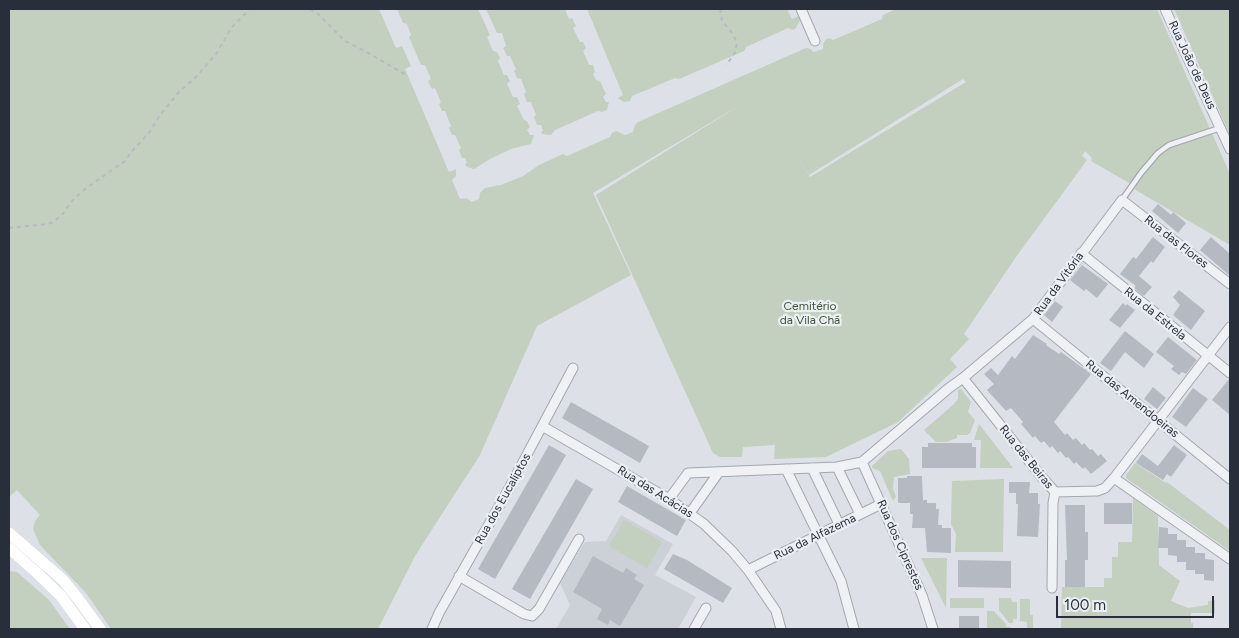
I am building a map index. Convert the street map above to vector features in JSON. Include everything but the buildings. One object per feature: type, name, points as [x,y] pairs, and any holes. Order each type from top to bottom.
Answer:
[{"type":"main road","points":[[9,533],[63,580],[100,629]]},
{"type":"main road","points":[[9,548],[60,596],[85,629]]},
{"type":"main road","points":[[9,560],[16,561],[36,572]]},
{"type":"street","points":[[801,9],[815,41]]},
{"type":"street","name":"Rua João de Deus","points":[[1165,9],[1230,150]]},
{"type":"street","name":"Rua da Vitória","points":[[862,462],[1033,319],[1122,200]]},
{"type":"street","name":"Rua das Flores","points":[[1122,200],[1230,284]]},
{"type":"street","name":"Rua da Estrela","points":[[1081,254],[1230,374]]},
{"type":"street","name":"Rua das Amendoeiras","points":[[1033,319],[1230,480]]},
{"type":"street","name":"Rua das Beiras","points":[[963,378],[1055,492],[1097,491],[1106,488],[1230,328]]},
{"type":"street","name":"Rua dos Eucaliptos","points":[[432,629],[573,368]]},
{"type":"street","name":"Rua das Acácias","points":[[542,426],[690,513],[732,551],[748,570],[776,611],[781,629]]},
{"type":"street","points":[[669,499],[688,473],[837,467],[862,462]]},
{"type":"street","name":"Rua dos Ciprestes","points":[[862,462],[922,595],[933,629]]},
{"type":"street","points":[[837,467],[860,514]]},
{"type":"street","points":[[812,468],[839,524]]},
{"type":"street","points":[[786,469],[841,581],[854,629]]},
{"type":"street","points":[[690,513],[719,472]]},
{"type":"street","points":[[1114,478],[1230,559]]},
{"type":"street","points":[[1052,588],[1053,503],[1055,492]]},
{"type":"street","name":"Rua da Alfazema","points":[[748,570],[881,504]]},
{"type":"street","points":[[459,576],[524,614],[532,616],[539,609],[579,539]]},
{"type":"street","points":[[694,629],[706,608]]},
{"type":"lane","points":[[1122,200],[1141,173],[1168,146],[1220,128]]},
{"type":"path","points":[[9,228],[53,222],[62,215],[78,196],[125,161],[172,100],[216,54],[232,27],[250,9]]},
{"type":"path","points":[[310,9],[318,14],[345,41],[408,76]]},
{"type":"path","points":[[720,9],[722,21],[737,42],[735,53],[726,65]]},
{"type":"shaded area","points":[[621,515],[673,544],[655,575],[696,597],[678,629],[556,629],[570,605],[560,583],[585,542],[606,541]]},
{"type":"green space","name":"Cemitério da Vila Chã","points":[[9,9],[379,9],[396,48],[402,46],[411,66],[405,69],[449,172],[456,169],[456,176],[452,180],[460,199],[466,198],[472,202],[479,199],[480,193],[485,188],[501,185],[523,176],[539,165],[563,154],[567,156],[610,137],[616,131],[625,135],[633,132],[638,122],[806,48],[814,52],[823,49],[826,39],[830,38],[833,40],[882,19],[883,15],[896,9],[1157,9],[1230,174],[1230,245],[1134,189],[1136,187],[1091,161],[1092,158],[1085,151],[1082,156],[1087,160],[1016,257],[964,334],[969,339],[950,359],[957,367],[898,422],[826,457],[774,459],[775,445],[743,447],[742,457],[720,457],[713,453],[596,195],[745,102],[593,193],[631,275],[537,326],[480,455],[415,556],[378,629],[111,629],[86,593],[40,545],[33,529],[35,521],[40,515],[17,490],[9,497]],"holes":[[[963,79],[966,82],[810,177],[786,140],[809,175]]]},
{"type":"green space","points":[[397,9],[478,9],[490,35],[487,37],[493,51],[497,52],[500,58],[498,61],[504,75],[507,75],[510,81],[507,84],[513,97],[517,97],[520,104],[517,106],[530,127],[527,130],[530,135],[534,135],[531,144],[511,149],[474,169],[467,167],[465,158],[462,158],[459,150],[461,148],[455,135],[452,135],[449,128],[451,126],[445,111],[442,111],[439,104],[441,102],[435,88],[432,89],[428,81],[431,79],[425,65],[421,65],[409,37],[411,35],[407,24],[403,23]]},
{"type":"green space","points":[[486,9],[565,9],[569,19],[572,18],[576,26],[573,28],[580,42],[583,42],[586,48],[583,51],[589,65],[593,65],[595,72],[593,74],[596,80],[600,81],[606,94],[603,97],[606,102],[609,102],[607,110],[598,111],[555,130],[551,135],[542,134],[543,130],[541,125],[537,125],[534,117],[536,115],[531,102],[527,102],[524,94],[526,92],[521,79],[517,78],[514,71],[516,69],[510,56],[507,56],[503,48],[506,46],[502,33],[497,33]]},
{"type":"green space","points":[[587,9],[787,9],[792,19],[799,16],[800,20],[793,30],[788,28],[746,47],[744,51],[679,79],[675,78],[632,96],[630,101],[624,102],[618,98],[623,95]]},
{"type":"green space","points":[[1174,9],[1230,9],[1230,135]]},
{"type":"green space","points":[[961,389],[971,402],[968,412],[975,420],[970,433],[967,435],[957,435],[957,438],[946,442],[936,442],[924,430],[954,404],[958,399],[958,390]]},
{"type":"green space","points":[[979,424],[1013,468],[980,468],[981,440],[974,440]]},
{"type":"green space","points":[[901,449],[909,459],[910,474],[894,477],[893,489],[896,497],[893,501],[880,471],[872,468],[872,466],[888,451]]},
{"type":"green space","points":[[1135,463],[1167,482],[1230,530],[1230,551],[1126,478],[1126,475]]},
{"type":"green space","points":[[1004,479],[1003,552],[955,552],[956,534],[951,524],[952,481]]},
{"type":"green space","points":[[1133,498],[1158,516],[1159,565],[1180,581],[1171,601],[1188,608],[1208,605],[1208,601],[1215,600],[1215,613],[1191,613],[1193,629],[1061,629],[1062,587],[1104,587],[1104,578],[1112,578],[1112,557],[1118,557],[1118,542],[1132,542]]},
{"type":"green space","points":[[624,520],[662,542],[647,568],[609,546]]},
{"type":"green space","points":[[921,558],[947,558],[946,608]]},
{"type":"green space","points":[[9,571],[17,572],[49,600],[70,629],[9,629]]},
{"type":"green space","points":[[950,598],[984,598],[984,608],[950,608]]},
{"type":"green space","points":[[999,598],[1011,598],[1012,602],[1017,602],[1017,619],[1013,619],[1013,623],[1009,623],[999,610]]},
{"type":"green space","points":[[1020,599],[1030,599],[1030,615],[1033,615],[1033,628],[1027,628],[1027,622],[1020,621]]},
{"type":"green space","points":[[987,611],[994,611],[1006,624],[1006,627],[1010,627],[1010,629],[987,629]]}]
